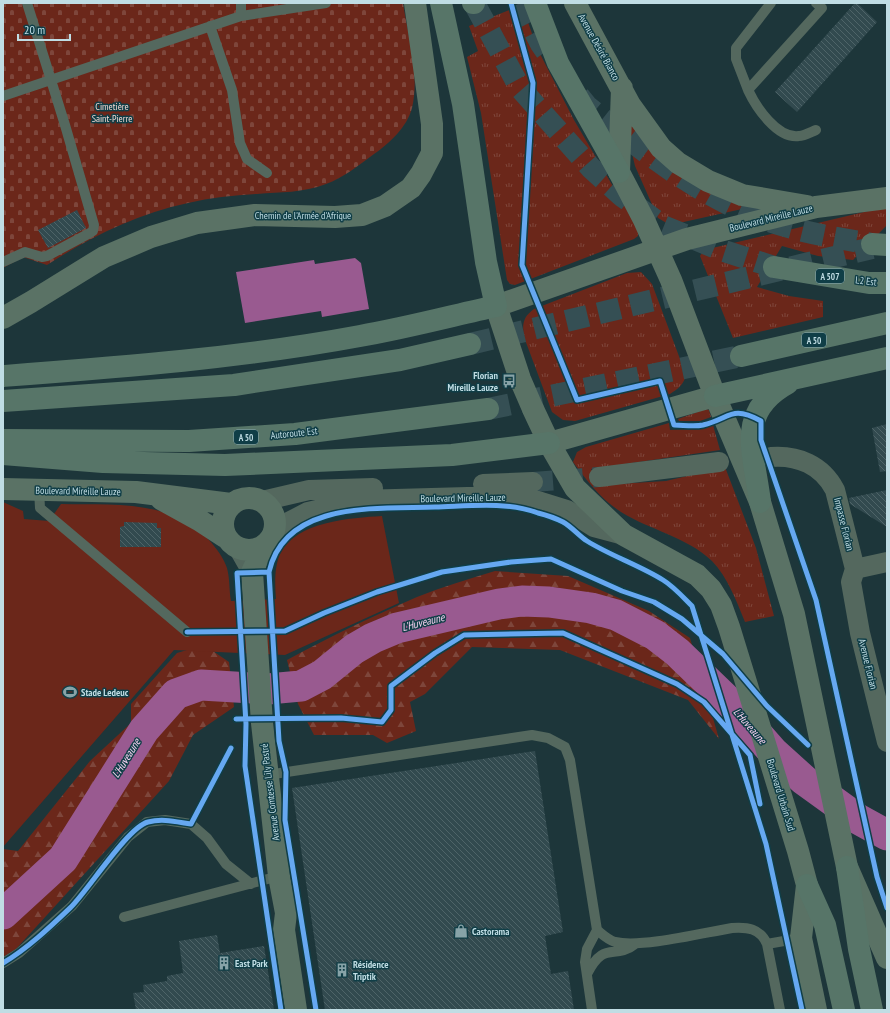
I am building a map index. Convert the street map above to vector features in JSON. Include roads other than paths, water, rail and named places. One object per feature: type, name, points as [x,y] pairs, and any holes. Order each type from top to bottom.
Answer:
[{"type":"highway","points":[[3,376],[98,369],[223,357],[360,336],[496,306],[486,262],[463,104],[441,3]]},
{"type":"highway","points":[[535,3],[558,63],[619,172]]},
{"type":"highway","name":"L2 Est","points":[[774,267],[869,283],[887,283]]},
{"type":"highway","name":"A 50","points":[[741,356],[887,323]]},
{"type":"highway","points":[[3,401],[234,385],[400,360],[470,344]]},
{"type":"highway","points":[[715,396],[887,358]]},
{"type":"highway","points":[[760,502],[751,434],[753,421],[765,399],[776,390],[802,376]]},
{"type":"highway","name":"Autoroute Est","points":[[3,440],[189,441],[295,434],[488,409]]},
{"type":"highway","points":[[3,454],[103,462],[225,465],[452,455],[549,442]]},
{"type":"highway","points":[[847,867],[859,949],[872,1010]]},
{"type":"highway","name":"Boulevard Urbain Sud","points":[[807,885],[825,925],[844,1010]]},
{"type":"main road","name":"Chemin de l'Armée d'Afrique","points":[[3,318],[32,302],[104,257],[151,237],[197,223],[255,215],[335,217],[362,215],[385,206],[411,188],[421,174],[432,153],[432,124],[415,3]]},
{"type":"main road","name":"Avenue Désiré Bianco","points":[[575,3],[622,88],[619,172],[658,250]]},
{"type":"main road","points":[[622,88],[630,104],[661,148],[678,163],[708,181],[742,195],[816,208]]},
{"type":"main road","name":"Boulevard Mireille Lauze","points":[[496,306],[687,239],[816,208],[887,198]]},
{"type":"main road","points":[[658,250],[702,357],[715,396],[760,502],[794,614],[847,867],[887,958]]},
{"type":"main road","points":[[496,306],[520,379],[549,442],[575,488],[624,535]]},
{"type":"main road","points":[[549,442],[715,396]]},
{"type":"main road","name":"Boulevard Mireille Lauze","points":[[3,489],[136,492],[231,504]]},
{"type":"main road","name":"Boulevard Mireille Lauze","points":[[153,495],[199,520],[232,543]]},
{"type":"main road","points":[[251,498],[262,501],[270,508],[275,518],[270,537],[252,551],[232,543],[222,529],[222,520],[225,511],[231,504],[240,499],[251,498]]},
{"type":"main road","name":"Boulevard Urbain Sud","points":[[624,535],[697,575],[711,589],[721,605],[798,851],[807,885]]},
{"type":"main road","name":"Avenue Comtesse Lily Pastré","points":[[270,537],[252,572],[267,775],[286,913],[284,930],[296,1010]]},
{"type":"main road","points":[[807,885],[801,938],[816,1010]]},
{"type":"street","name":"Impasse Florian","points":[[771,457],[785,456],[802,459],[823,473],[835,490],[855,569],[852,582],[860,633]]},
{"type":"street","points":[[599,477],[720,462]]},
{"type":"street","name":"Boulevard Mireille Lauze","points":[[262,501],[310,490],[533,482]]},
{"type":"street","name":"Boulevard Mireille Lauze","points":[[270,537],[308,512],[359,500],[504,496],[538,501],[567,510],[594,527],[624,535]]},
{"type":"street","name":"Avenue Comtesse Lily Pastré","points":[[232,543],[252,572]]},
{"type":"street","points":[[855,569],[887,562]]},
{"type":"street","name":"Avenue Florian","points":[[860,633],[887,742]]},
{"type":"lane","points":[[3,262],[25,252],[42,257],[47,256],[92,231],[94,225],[52,80],[27,3]]},
{"type":"lane","points":[[241,3],[241,16]]},
{"type":"lane","points":[[3,96],[241,16],[326,3]]},
{"type":"lane","points":[[771,3],[736,48],[736,59],[756,107],[767,120],[781,131],[794,136],[800,136],[816,130]]},
{"type":"lane","points":[[748,90],[822,8],[816,3]]},
{"type":"lane","points":[[210,26],[232,90],[240,143],[247,160],[267,173]]},
{"type":"lane","points":[[39,490],[40,508],[187,632]]},
{"type":"lane","points":[[267,775],[532,735],[548,738],[565,747],[570,760],[597,930],[587,948],[585,962],[592,1010]]},
{"type":"lane","points":[[3,963],[19,953],[72,906],[128,837],[147,822],[165,820],[190,824],[207,838],[226,864],[250,884]]},
{"type":"lane","points":[[124,917],[280,876]]},
{"type":"lane","points":[[597,930],[615,942],[635,944],[745,927],[754,929],[764,936],[767,944],[780,1010]]},
{"type":"lane","points":[[767,944],[801,938]]},
{"type":"lane","points":[[587,974],[593,962],[599,955],[606,952],[628,950],[635,944]]},
{"type":"waterway","name":"L'Huveaune","points":[[3,914],[63,859],[144,730],[176,694],[201,685],[268,689],[301,686],[322,675],[354,649],[373,638],[397,628],[499,604],[522,601],[549,602],[591,608],[616,615],[655,635],[677,652],[731,704],[773,752],[804,780],[858,819],[887,835]]},
{"type":"tunnel","points":[[474,3],[520,88],[591,168],[622,196],[663,226],[721,250],[774,267]]},
{"type":"tunnel","points":[[520,3],[541,44],[548,54]]},
{"type":"tunnel","points":[[579,96],[587,106],[644,151],[684,179],[726,203],[778,224],[825,236],[872,244]]},
{"type":"tunnel","points":[[470,344],[872,248]]},
{"type":"tunnel","points":[[488,409],[741,356]]},
{"type":"tunnel","points":[[533,482],[599,477]]},
{"type":"place","name":"Florian Mireille Lauze","points":[[509,381]]},
{"type":"place","name":"Stade Ledeuc","points":[[70,692]]},
{"type":"place","name":"Castorama","points":[[461,931]]},
{"type":"place","name":"East Park","points":[[224,963]]},
{"type":"place","name":"Résidence Triptik","points":[[342,970]]},
{"type":"park label","name":"Cimetière Saint-Pierre","points":[[112,112]]}]
